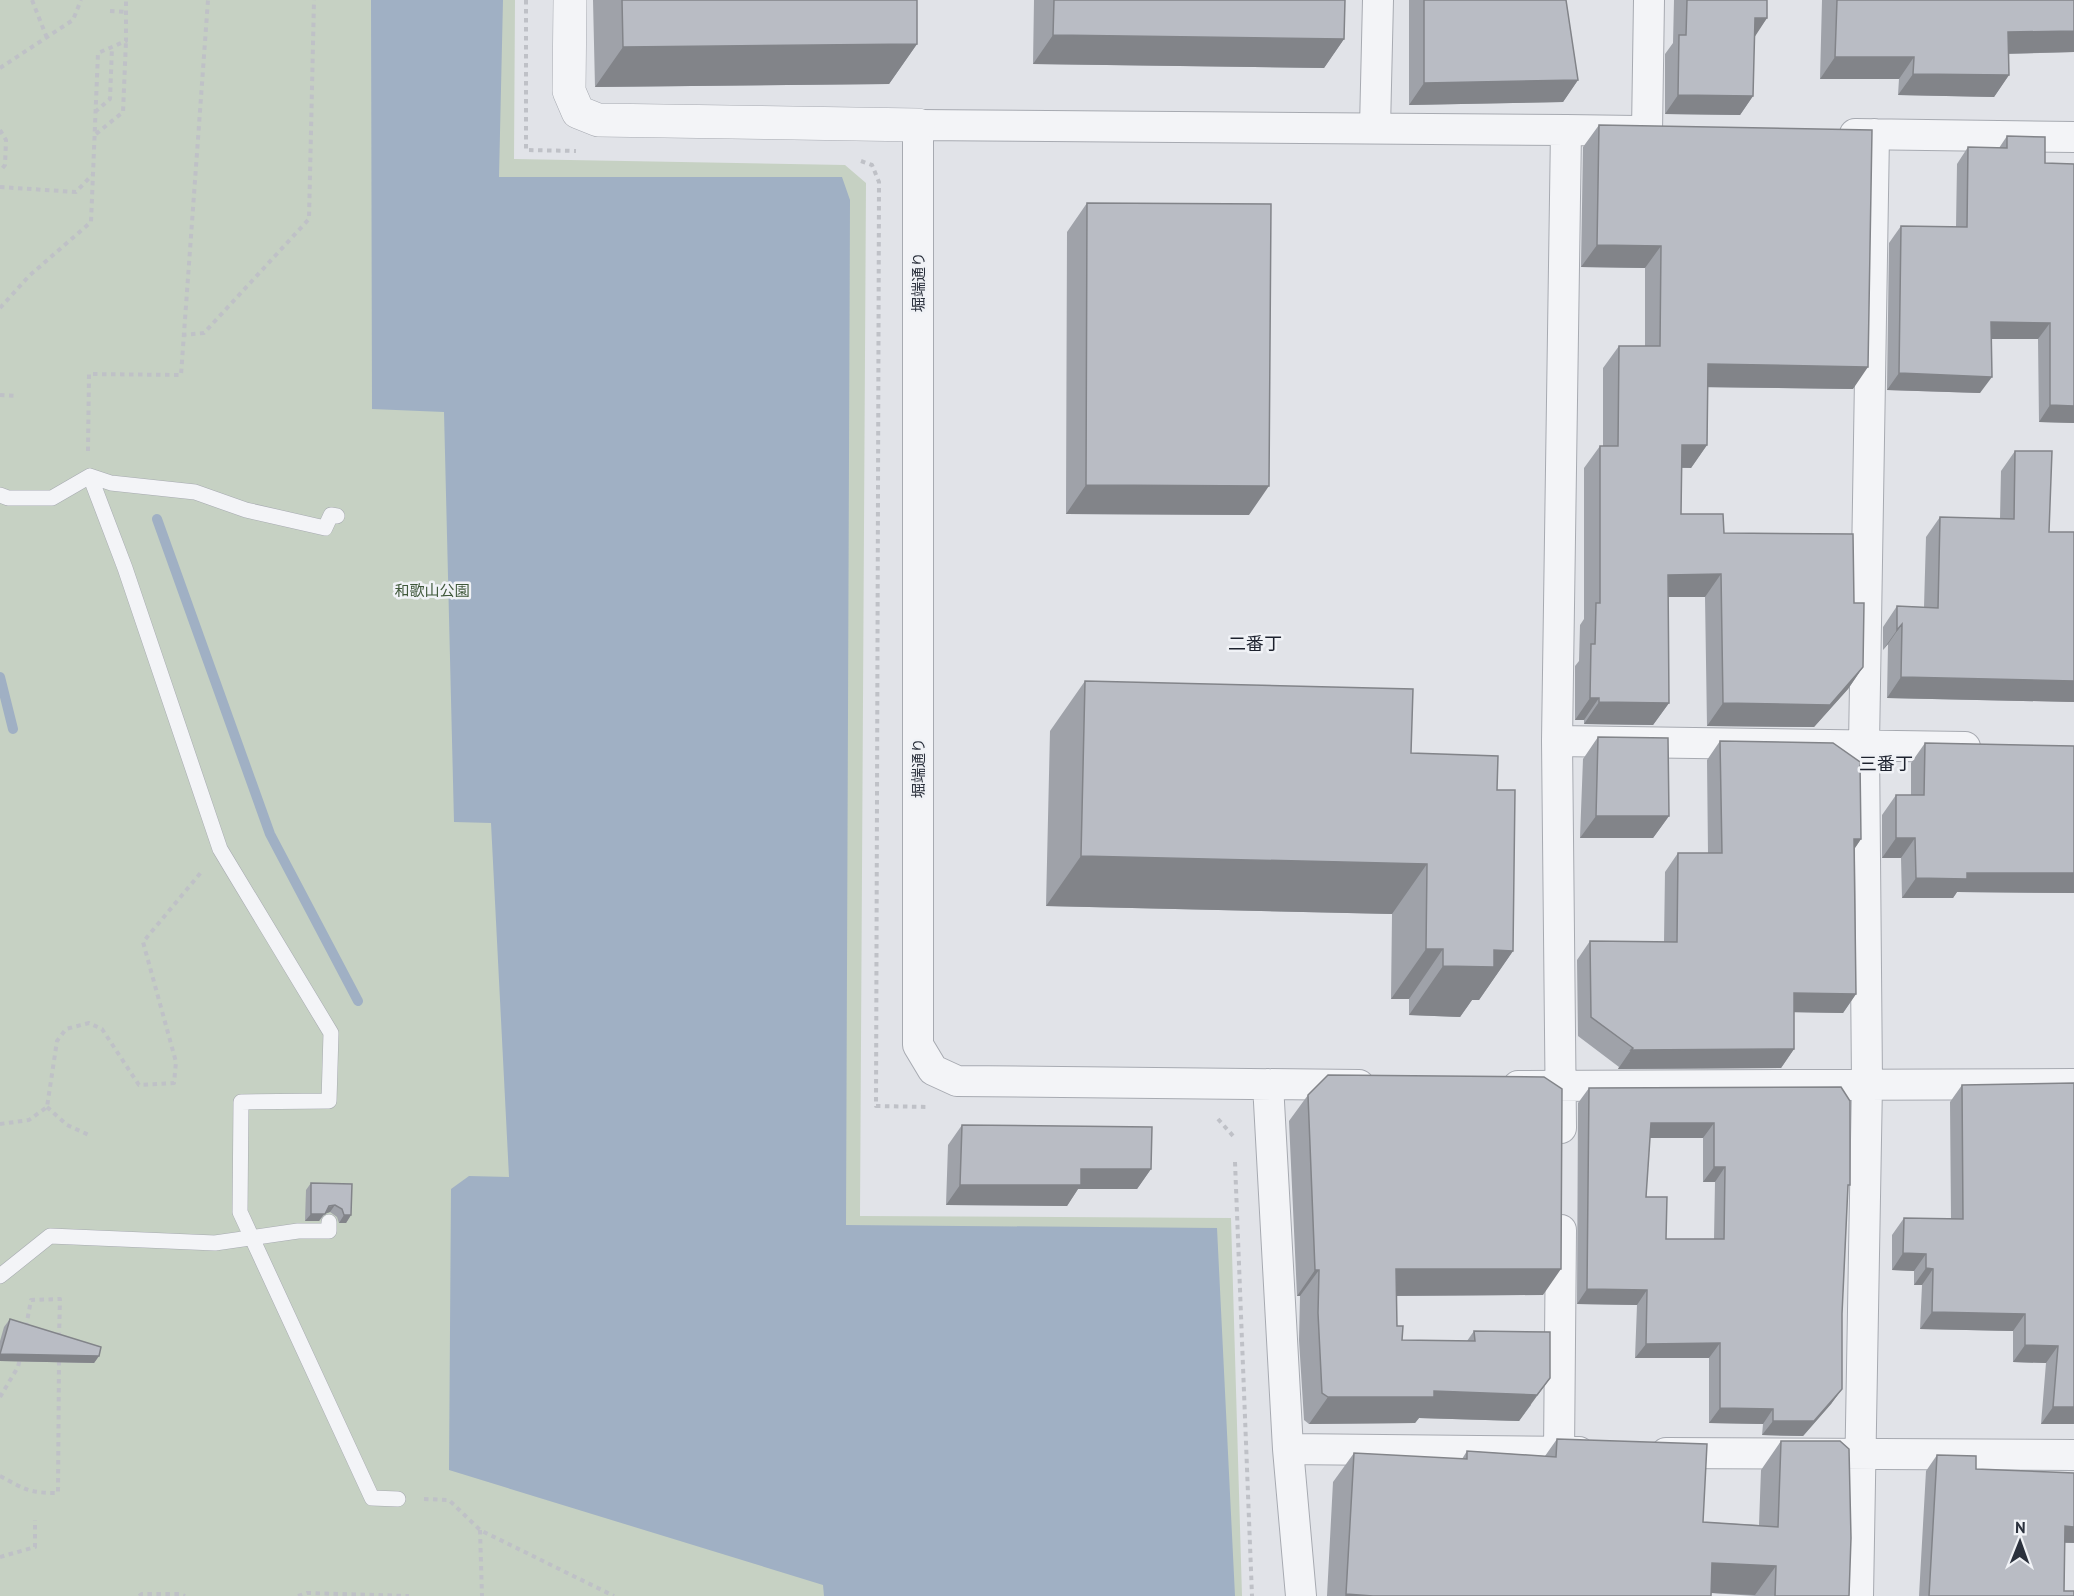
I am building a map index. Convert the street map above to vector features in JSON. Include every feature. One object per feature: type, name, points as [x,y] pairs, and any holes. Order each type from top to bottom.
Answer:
[{"type":"street","points":[[570,0],[569,91],[578,112],[598,120],[1659,131],[1649,0]]},
{"type":"street","points":[[1375,128],[1378,0]]},
{"type":"street","name":"堀端通り","points":[[918,125],[918,1045],[933,1070],[957,1081],[1385,1085]]},
{"type":"street","points":[[1561,1157],[1557,741],[1566,130]]},
{"type":"street","points":[[1826,133],[2074,137]]},
{"type":"street","points":[[1858,1596],[1867,1083],[1864,745],[1874,134]]},
{"type":"street","points":[[1557,741],[1992,747]]},
{"type":"street","points":[[1268,1084],[1288,1449],[1301,1596]]},
{"type":"street","points":[[1491,1086],[2074,1084]]},
{"type":"street","points":[[1559,1452],[1561,1204]]},
{"type":"street","points":[[1288,1449],[1606,1453]]},
{"type":"street","points":[[1641,1453],[2074,1455]]},
{"type":"lane","points":[[90,476],[125,568],[220,849],[331,1034],[329,1101],[241,1102],[240,1212],[372,1498],[398,1499]]},
{"type":"lane","points":[[0,495],[8,498],[52,498],[90,476],[111,483],[195,492],[246,510],[325,528],[331,515],[337,516]]},
{"type":"lane","points":[[0,1276],[50,1236],[215,1243],[298,1231],[329,1231],[329,1222]]},
{"type":"path","points":[[32,0],[47,39]]},
{"type":"path","points":[[0,69],[73,20],[81,0]]},
{"type":"path","points":[[95,135],[123,112],[126,0]]},
{"type":"path","points":[[90,476],[88,463],[89,374],[181,375],[182,335],[208,0]]},
{"type":"path","points":[[182,335],[204,333],[309,219],[314,0]]},
{"type":"path","points":[[110,11],[126,12]]},
{"type":"path","points":[[0,308],[29,276],[91,222],[98,53],[126,41]]},
{"type":"path","points":[[95,112],[110,99],[112,47]]},
{"type":"path","points":[[0,130],[6,140],[5,165],[0,171]]},
{"type":"path","points":[[0,187],[76,192],[93,173]]},
{"type":"path","points":[[0,395],[18,396]]},
{"type":"path","points":[[0,1124],[29,1120],[47,1107],[57,1041],[66,1029],[89,1023],[102,1029],[139,1085],[174,1083],[176,1062],[143,942],[220,849]]},
{"type":"path","points":[[47,1107],[67,1125],[91,1136]]},
{"type":"path","points":[[25,1336],[31,1300],[60,1299],[59,1345]]},
{"type":"path","points":[[0,1397],[18,1367],[22,1347]]},
{"type":"path","points":[[0,1476],[21,1489],[35,1493],[58,1493],[59,1356]]},
{"type":"path","points":[[424,1499],[448,1500],[480,1530],[614,1596]]},
{"type":"path","points":[[0,1557],[35,1547],[35,1520]]},
{"type":"path","points":[[480,1530],[482,1596]]},
{"type":"path","points":[[298,1596],[306,1593],[409,1596]]},
{"type":"path","points":[[139,1596],[142,1594],[180,1594],[185,1596]]},
{"type":"green space","name":"和歌山公園","points":[[0,0],[515,0],[514,159],[845,165],[866,183],[860,1216],[1231,1218],[1242,1596],[0,1596]]},
{"type":"water","points":[[371,0],[503,0],[499,177],[842,177],[850,200],[846,1225],[1217,1228],[1235,1596],[824,1596],[823,1585],[449,1470],[451,1189],[469,1176],[509,1177],[491,823],[454,822],[444,412],[372,409]]},
{"type":"building","points":[[622,0],[917,0],[917,44],[623,47]]},
{"type":"building","points":[[1054,0],[1345,0],[1344,39],[1053,35]]},
{"type":"building","points":[[1424,0],[1566,0],[1578,80],[1424,83]]},
{"type":"building","points":[[1687,0],[1767,0],[1767,18],[1755,18],[1753,96],[1678,95],[1679,35],[1686,35]]},
{"type":"building","points":[[1837,0],[2074,0],[2074,31],[2008,32],[2009,75],[1913,74],[1914,57],[1835,57]]},
{"type":"building","points":[[1599,125],[1872,130],[1868,367],[1708,364],[1707,445],[1682,445],[1681,514],[1723,514],[1724,533],[1853,534],[1854,603],[1864,603],[1863,667],[1830,705],[1723,703],[1721,574],[1668,575],[1669,703],[1599,702],[1599,698],[1590,698],[1591,644],[1595,644],[1596,603],[1600,603],[1600,446],[1618,446],[1619,346],[1660,346],[1661,246],[1597,245]]},
{"type":"building","points":[[2007,136],[2045,137],[2045,163],[2074,164],[2074,406],[2050,405],[2050,323],[1991,322],[1992,377],[1899,373],[1901,226],[1967,227],[1968,147],[2007,148]]},
{"type":"building","points":[[1087,203],[1271,204],[1269,486],[1086,485]]},
{"type":"building","points":[[2015,451],[2052,451],[2049,532],[2074,532],[2074,681],[1901,677],[1902,624],[1897,630],[1897,606],[1938,608],[1940,517],[2014,519]]},
{"type":"building","points":[[1085,681],[1413,689],[1411,753],[1498,756],[1497,790],[1515,790],[1513,951],[1494,950],[1494,967],[1443,966],[1443,949],[1426,949],[1427,864],[1081,856]]},
{"type":"building","points":[[1598,737],[1668,738],[1669,816],[1596,816]]},
{"type":"building","points":[[1720,741],[1833,743],[1860,762],[1861,839],[1854,839],[1856,994],[1794,993],[1794,1049],[1631,1050],[1633,1048],[1591,1017],[1590,941],[1677,942],[1678,853],[1722,853]]},
{"type":"building","points":[[1925,743],[2074,746],[2074,873],[1967,873],[1967,879],[1916,878],[1915,838],[1896,838],[1896,795],[1924,795]]},
{"type":"building","points":[[1328,1075],[1544,1077],[1562,1089],[1561,1269],[1396,1269],[1397,1326],[1403,1326],[1402,1340],[1475,1341],[1474,1331],[1550,1332],[1550,1378],[1537,1395],[1434,1391],[1434,1397],[1328,1397],[1322,1393],[1318,1313],[1319,1270],[1315,1270],[1308,1095]]},
{"type":"building","points":[[2074,1083],[2074,1407],[2053,1407],[2058,1346],[2025,1345],[2025,1314],[1932,1312],[1933,1269],[1926,1268],[1926,1254],[1903,1253],[1904,1218],[1963,1219],[1962,1085]]},
{"type":"building","points":[[1841,1087],[1850,1101],[1850,1185],[1848,1185],[1842,1314],[1842,1389],[1814,1421],[1773,1421],[1773,1409],[1720,1408],[1720,1343],[1646,1344],[1647,1290],[1587,1289],[1589,1088]],"holes":[[[1651,1123],[1714,1123],[1714,1167],[1725,1167],[1724,1239],[1666,1239],[1667,1197],[1646,1197]]]},
{"type":"building","points":[[962,1125],[1152,1127],[1151,1169],[1081,1169],[1081,1185],[960,1185]]},
{"type":"building","points":[[311,1183],[352,1184],[351,1215],[344,1215],[342,1209],[335,1205],[329,1206],[325,1214],[311,1214]]},
{"type":"building","points":[[10,1319],[101,1347],[99,1356],[0,1354]]},
{"type":"building","points":[[1557,1439],[1707,1444],[1703,1522],[1778,1527],[1781,1441],[1840,1441],[1849,1449],[1851,1538],[1849,1596],[1775,1596],[1776,1566],[1712,1563],[1711,1596],[1373,1596],[1346,1594],[1354,1453],[1467,1459],[1467,1451],[1556,1457]]},
{"type":"building","points":[[1937,1455],[1976,1456],[1976,1469],[2074,1473],[2074,1527],[2065,1526],[2064,1591],[2074,1591],[2074,1596],[1929,1596]]},
{"type":"waterway","points":[[157,519],[270,834],[358,1001]]},
{"type":"waterway","points":[[0,677],[13,729]]},
{"type":"district","name":"二番丁","points":[[1255,643]]},
{"type":"district","name":"三番丁","points":[[1886,763]]}]
